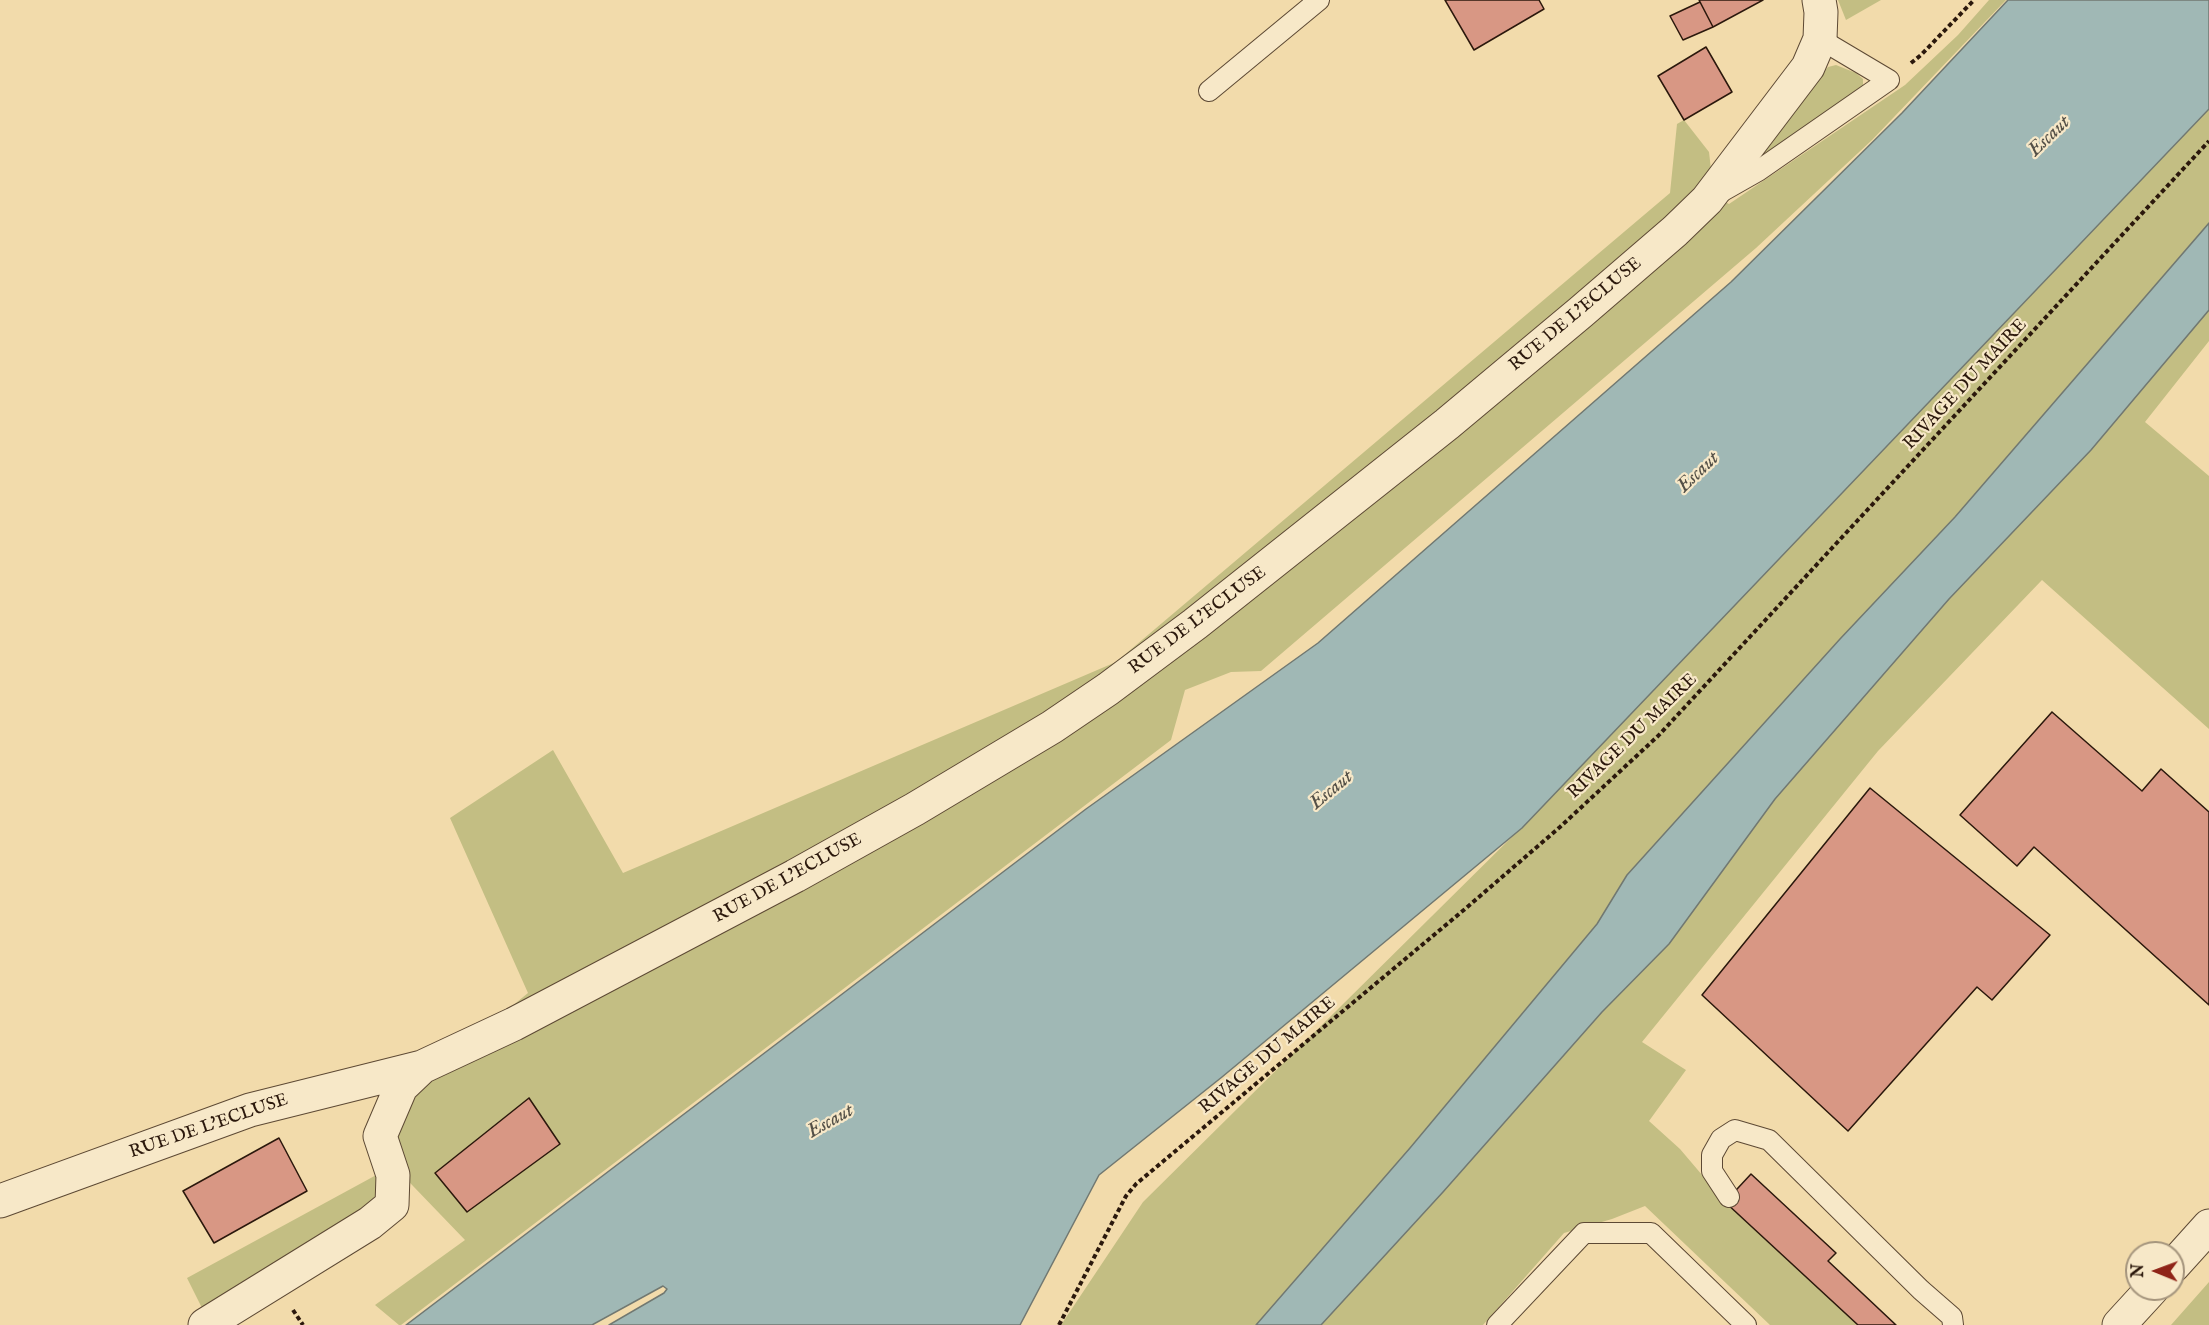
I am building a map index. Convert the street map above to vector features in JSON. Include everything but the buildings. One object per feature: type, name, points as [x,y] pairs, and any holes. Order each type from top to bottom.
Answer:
[{"type":"street","name":"RUE DE L'ECLUSE","points":[[0,1201],[250,1110],[422,1067],[524,1019],[795,876],[995,761],[1108,689],[1277,561],[1447,424],[1707,200],[1808,67],[1820,39],[1819,0]]},
{"type":"street","name":"RUE DE L'ECLUSE","points":[[205,1325],[370,1223],[392,1205],[393,1175],[380,1136],[401,1087],[422,1067]]},
{"type":"street","points":[[2185,1253],[2209,1226]]},
{"type":"street","points":[[2119,1325],[2141,1301]]},
{"type":"lane","points":[[1209,91],[1319,0]]},
{"type":"lane","points":[[1707,200],[1758,171],[1889,80],[1820,39]]},
{"type":"lane","points":[[1729,1197],[1712,1171],[1712,1155],[1721,1139],[1735,1130],[1769,1140],[1921,1290],[1952,1317],[1953,1325]]},
{"type":"lane","points":[[1497,1325],[1584,1233],[1651,1233],[1746,1325]]},
{"type":"path","points":[[1889,80],[1921,55],[1974,0]]},
{"type":"path","name":"RIVAGE DU MAIRE","points":[[1059,1325],[1126,1196],[1136,1185],[1465,909],[1560,827],[1658,736],[2209,141]]},
{"type":"shaded area","points":[[1838,0],[1881,0],[1846,20]]},
{"type":"shaded area","points":[[1989,0],[2006,0],[1872,140],[1756,248],[1261,671],[1231,672],[1185,690],[1171,740],[401,1325],[375,1305],[465,1240],[388,1160],[401,1087],[460,1049],[528,993],[450,818],[553,750],[623,873],[1116,662],[1670,193],[1677,124],[1684,120],[1709,152],[1714,196],[1729,204],[1905,85],[1958,35]]},
{"type":"shaded area","points":[[1836,65],[1856,73],[1863,79],[1863,86],[1838,109],[1762,157],[1763,148],[1809,88],[1828,67]]},
{"type":"shaded area","points":[[2209,109],[2209,223],[1955,517],[1840,639],[1627,875],[1597,924],[1410,1148],[1256,1325],[1061,1325],[1143,1202],[1528,821]]},
{"type":"shaded area","points":[[2209,310],[2209,341],[2145,422],[2209,476],[2209,729],[2042,580],[1878,751],[1642,1042],[1686,1070],[1649,1121],[1680,1149],[1725,1202],[1858,1325],[1770,1325],[1645,1206],[1612,1219],[1564,1233],[1483,1325],[1321,1325],[1443,1192],[1602,1012],[1669,944],[1775,799],[1949,599],[2091,450]]},
{"type":"shaded area","points":[[380,1173],[379,1205],[208,1320],[187,1278]]},
{"type":"shaded area","points":[[2209,1282],[2209,1325],[2171,1325]]},
{"type":"water","name":"Escaut","points":[[2008,0],[2209,0],[2209,109],[1522,828],[1222,1077],[1099,1175],[1020,1325],[609,1325],[664,1293],[667,1289],[663,1286],[592,1325],[406,1325],[1086,809],[1318,643],[1731,282],[1902,113]]},
{"type":"water","points":[[2209,223],[2209,310],[2091,450],[1949,599],[1775,799],[1669,944],[1602,1012],[1443,1192],[1321,1325],[1256,1325],[1410,1148],[1597,924],[1627,875],[1840,639],[1955,517]]}]
